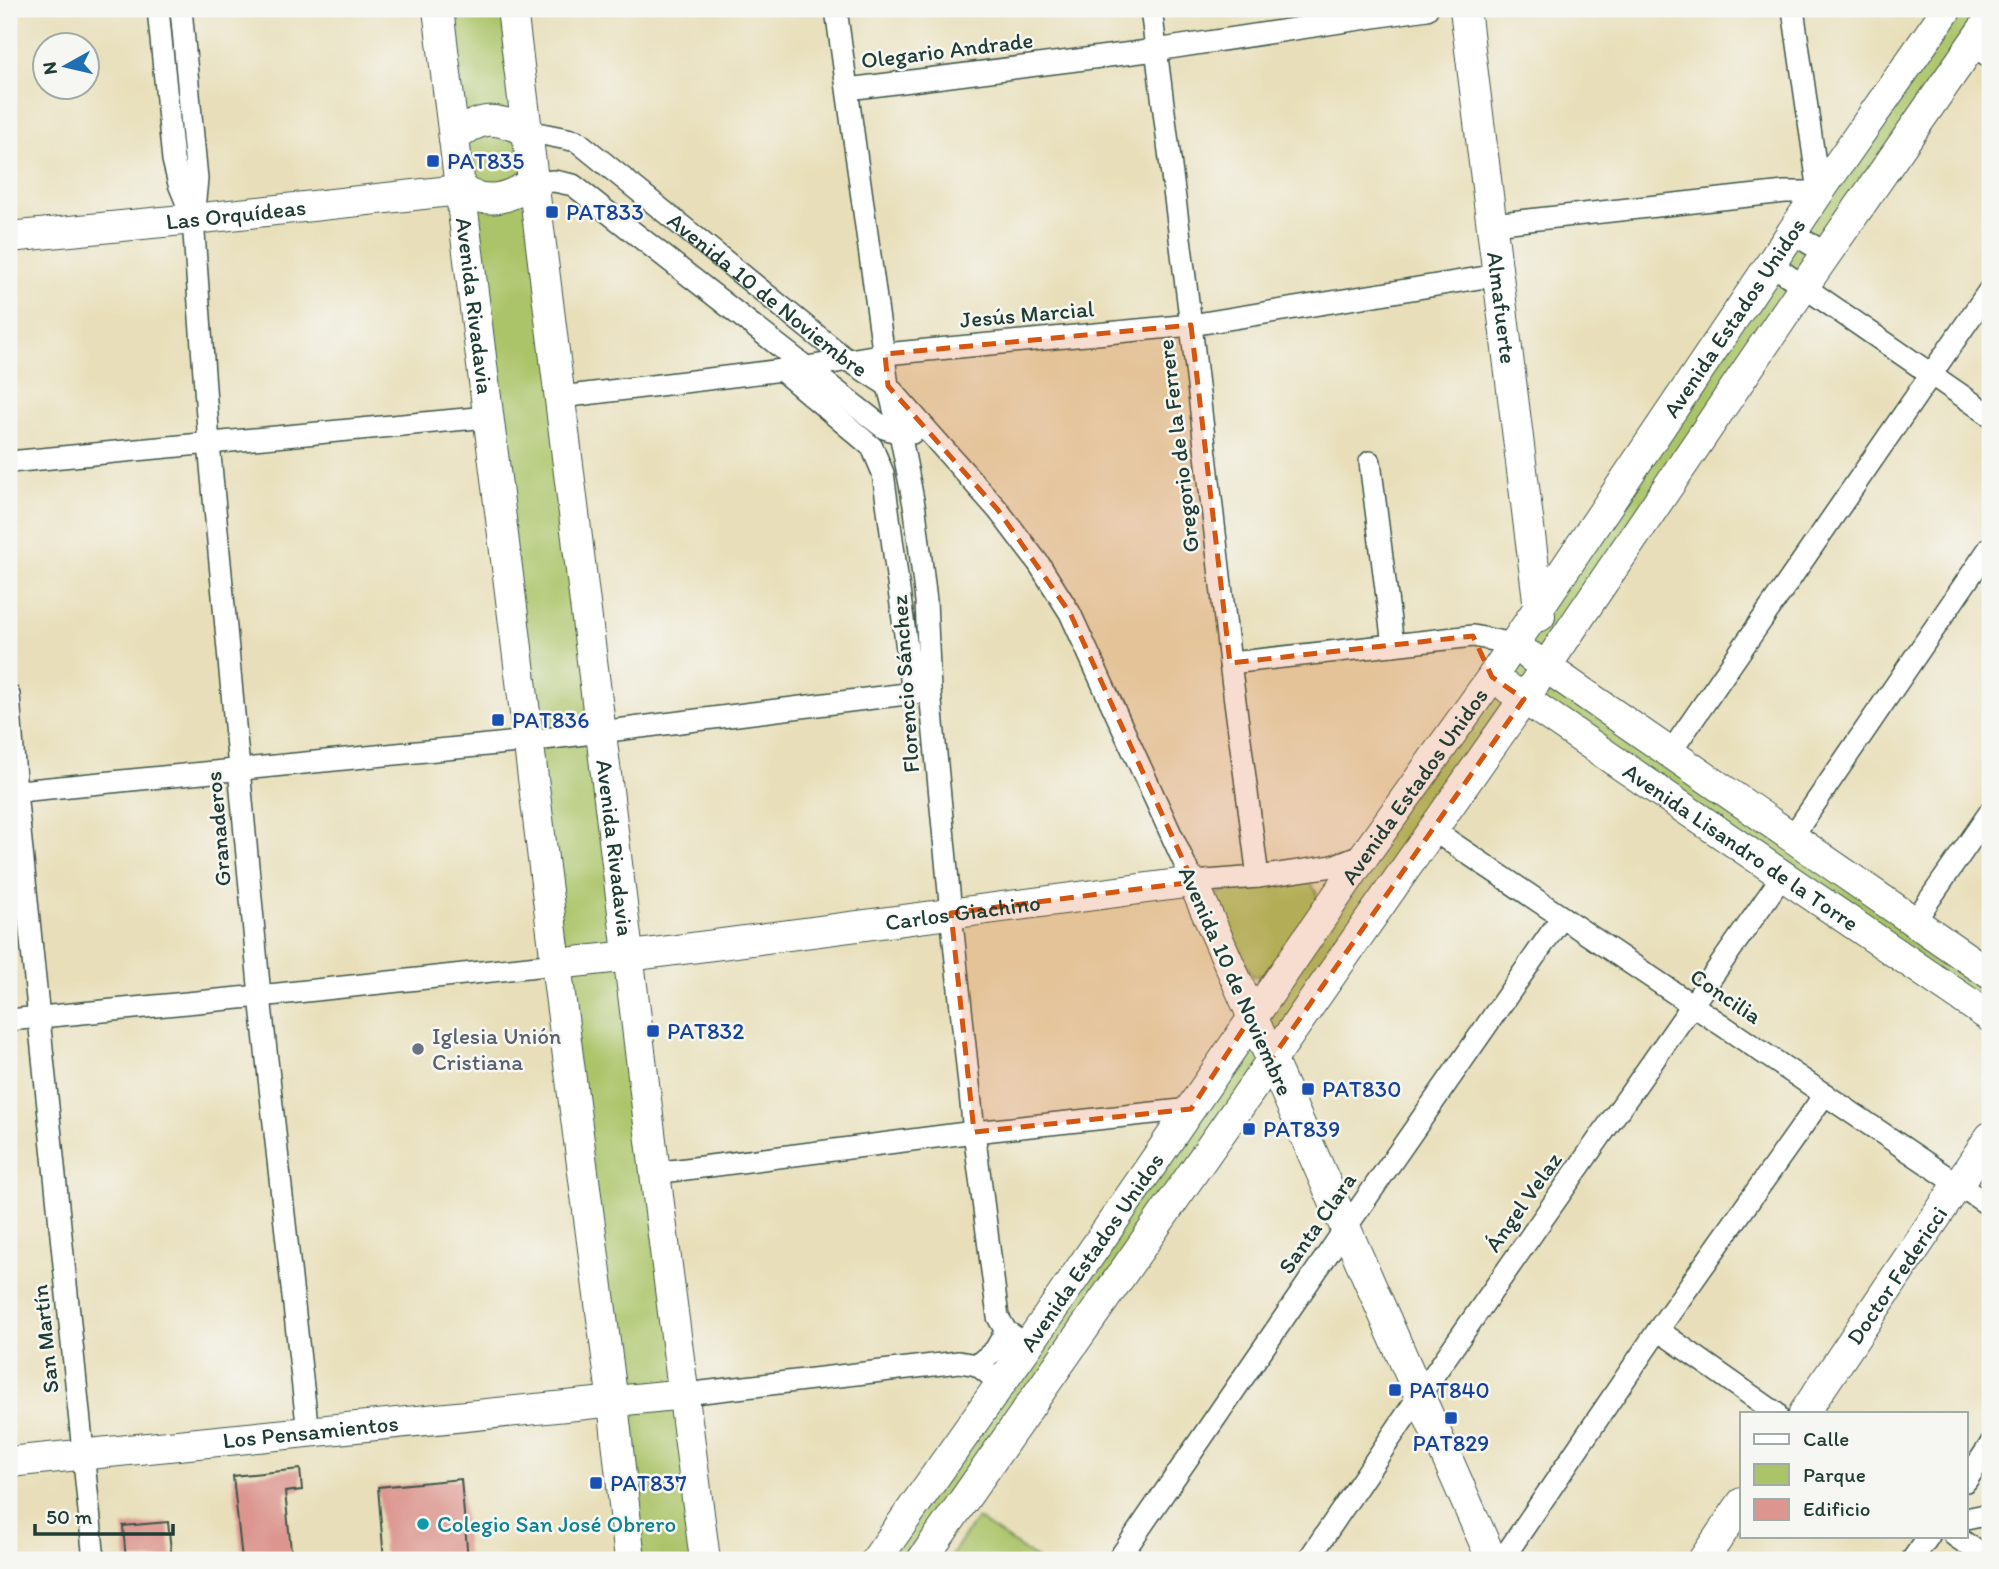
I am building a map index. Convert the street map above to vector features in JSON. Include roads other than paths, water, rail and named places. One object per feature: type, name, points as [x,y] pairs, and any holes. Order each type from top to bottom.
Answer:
[{"type":"main road","name":"Avenida Rivadavia","points":[[438,9],[487,417],[613,1403],[630,1560]]},
{"type":"main road","name":"Avenida Rivadavia","points":[[512,9],[705,1560]]},
{"type":"main road","name":"Almafuerte","points":[[1465,9],[1546,668]]},
{"type":"main road","name":"Avenida Estados Unidos","points":[[876,1560],[988,1374],[1191,1109],[1251,1017],[1514,645],[1819,192],[1947,9]]},
{"type":"main road","name":"Avenida Estados Unidos","points":[[922,1560],[1546,668],[1804,286],[1981,51],[1990,19]]},
{"type":"main road","points":[[454,139],[466,127],[486,121],[508,122],[527,131]]},
{"type":"main road","points":[[460,190],[475,198],[496,199],[515,194],[533,183]]},
{"type":"main road","name":"Las Orquídeas","points":[[9,237],[460,190]]},
{"type":"main road","name":"Avenida Lisandro de la Torre","points":[[1514,645],[1990,974]]},
{"type":"main road","name":"Avenida Lisandro de la Torre","points":[[1492,677],[1990,1017]]},
{"type":"main road","name":"Carlos Giachino","points":[[556,964],[1193,882]]},
{"type":"main road","name":"Avenida 10 de Noviembre","points":[[1193,882],[1492,1560]]},
{"type":"main road","name":"Doctor Federicci","points":[[1805,1412],[1990,1137]]},
{"type":"main road","points":[[1017,1338],[1060,1364]]},
{"type":"main road","points":[[988,1374],[1032,1405]]},
{"type":"main road","name":"Los Pensamientos","points":[[9,1462],[685,1394]]},
{"type":"main road","points":[[1703,1560],[1740,1506]]},
{"type":"street","name":"Granaderos","points":[[158,9],[173,160],[193,219]]},
{"type":"street","name":"Granaderos","points":[[181,9],[197,179],[193,219],[209,444],[260,996],[308,1433]]},
{"type":"street","name":"Florencio Sánchez","points":[[836,9],[887,386],[900,433],[915,510],[926,601],[921,692],[951,914],[974,1132],[998,1317],[1017,1338]]},
{"type":"street","name":"Gregorio de la Ferrere","points":[[1151,9],[1258,877]]},
{"type":"street","name":"Olegario Andrade","points":[[848,89],[1156,50],[1427,9]]},
{"type":"street","points":[[1492,225],[1785,192],[1819,192],[1793,9]]},
{"type":"street","name":"Avenida 10 de Noviembre","points":[[527,131],[577,141],[846,359],[887,386],[998,510],[1040,564],[1070,613],[1193,882]]},
{"type":"street","name":"Avenida 10 de Noviembre","points":[[533,183],[554,181],[573,186],[884,428],[900,433],[928,433]]},
{"type":"street","points":[[1792,233],[1827,254]]},
{"type":"street","points":[[1771,264],[1990,415]]},
{"type":"street","name":"Jesús Marcial","points":[[561,397],[807,367],[884,354],[1191,325],[1498,275]]},
{"type":"street","points":[[1670,753],[1990,289]]},
{"type":"street","points":[[13,792],[528,741],[921,692],[883,473],[877,457],[872,447],[780,370]]},
{"type":"street","points":[[9,462],[487,417]]},
{"type":"street","points":[[1370,462],[1393,645]]},
{"type":"street","points":[[1793,837],[1990,547]]},
{"type":"street","points":[[1230,663],[1473,636],[1514,645]]},
{"type":"street","points":[[1473,636],[1492,677]]},
{"type":"street","name":"San Martín","points":[[9,695],[13,792],[39,1017],[94,1560]]},
{"type":"street","points":[[1914,922],[1990,812]]},
{"type":"street","name":"Concilia","points":[[1433,830],[1990,1206]]},
{"type":"street","name":"Carlos Giachino","points":[[1193,882],[1258,877],[1333,866],[1366,853]]},
{"type":"street","name":"Ángel Velaz","points":[[1308,1560],[1419,1396],[1783,875]]},
{"type":"street","name":"Santa Clara","points":[[1118,1560],[1562,917]]},
{"type":"street","points":[[9,1020],[556,964]]},
{"type":"street","points":[[1502,1560],[1658,1330],[1825,1094]]},
{"type":"street","points":[[655,1173],[974,1132],[1191,1109]]},
{"type":"street","points":[[1658,1330],[1775,1412]]},
{"type":"street","points":[[685,1394],[959,1362],[988,1374]]},
{"type":"street","points":[[1968,1478],[1990,1444]]},
{"type":"street","points":[[1968,1519],[1990,1514]]},
{"type":"street","points":[[1912,1560],[1928,1538]]},
{"type":"street","points":[[1958,1538],[1990,1560]]},
{"type":"place","name":"PAT835","points":[[433,161]]},
{"type":"place","name":"PAT833","points":[[552,212]]},
{"type":"place","name":"PAT836","points":[[498,720]]},
{"type":"place","name":"PAT832","points":[[653,1031]]},
{"type":"place","name":"Iglesia Unión Cristiana","points":[[418,1049]]},
{"type":"place","name":"PAT830","points":[[1308,1089]]},
{"type":"place","name":"PAT839","points":[[1249,1129]]},
{"type":"place","name":"PAT840","points":[[1395,1390]]},
{"type":"place","name":"PAT829","points":[[1451,1418]]},
{"type":"place","name":"PAT837","points":[[596,1483]]},
{"type":"place","name":"Colegio San José Obrero","points":[[423,1524]]}]
